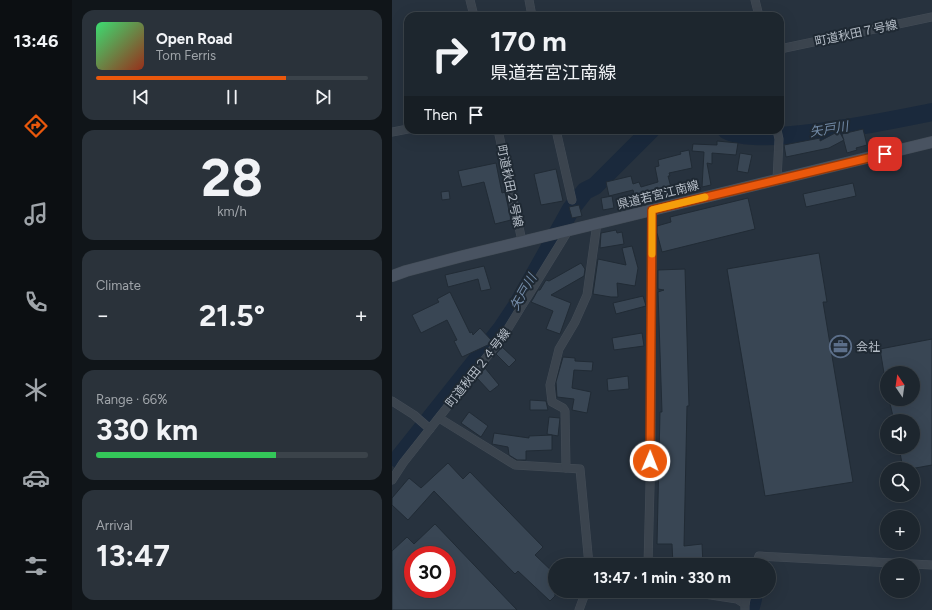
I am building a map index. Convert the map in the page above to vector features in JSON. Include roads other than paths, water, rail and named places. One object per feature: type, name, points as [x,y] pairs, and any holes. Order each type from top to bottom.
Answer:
[{"type":"main road","name":"県道若宮江南線","points":[[392,276],[523,241],[932,142]]},
{"type":"street","points":[[470,0],[473,12]]},
{"type":"street","points":[[529,0],[531,12]]},
{"type":"street","points":[[756,0],[758,12]]},
{"type":"street","name":"町道秋田７号線","points":[[784,49],[932,17]]},
{"type":"street","points":[[392,132],[404,130]]},
{"type":"street","name":"町道秋田２号線","points":[[499,134],[523,241]]},
{"type":"street","points":[[557,134],[572,200]]},
{"type":"street","points":[[777,180],[778,134]]},
{"type":"street","points":[[648,558],[651,446],[652,210]]},
{"type":"street","points":[[566,468],[565,411],[563,408],[552,402],[550,385],[559,350],[575,322],[587,295],[597,224]]},
{"type":"street","name":"町道秋田２４号線","points":[[392,480],[511,326],[567,231]]},
{"type":"street","points":[[392,401],[430,429]]},
{"type":"street","points":[[439,418],[515,465],[580,468],[588,558]]},
{"type":"street","points":[[758,558],[759,556],[932,565]]},
{"type":"street","points":[[579,610],[583,598]]},
{"type":"street","points":[[730,598],[746,600]]},
{"type":"waterway","name":"矢戸川","points":[[739,134],[766,136],[795,135],[858,126],[932,112]]},
{"type":"waterway","name":"矢戸川","points":[[398,459],[502,328],[518,304],[571,209],[585,191],[595,186],[647,134]]},
{"type":"waterway","points":[[750,610],[753,599]]},
{"type":"place","name":"会社","points":[[841,347]]}]
